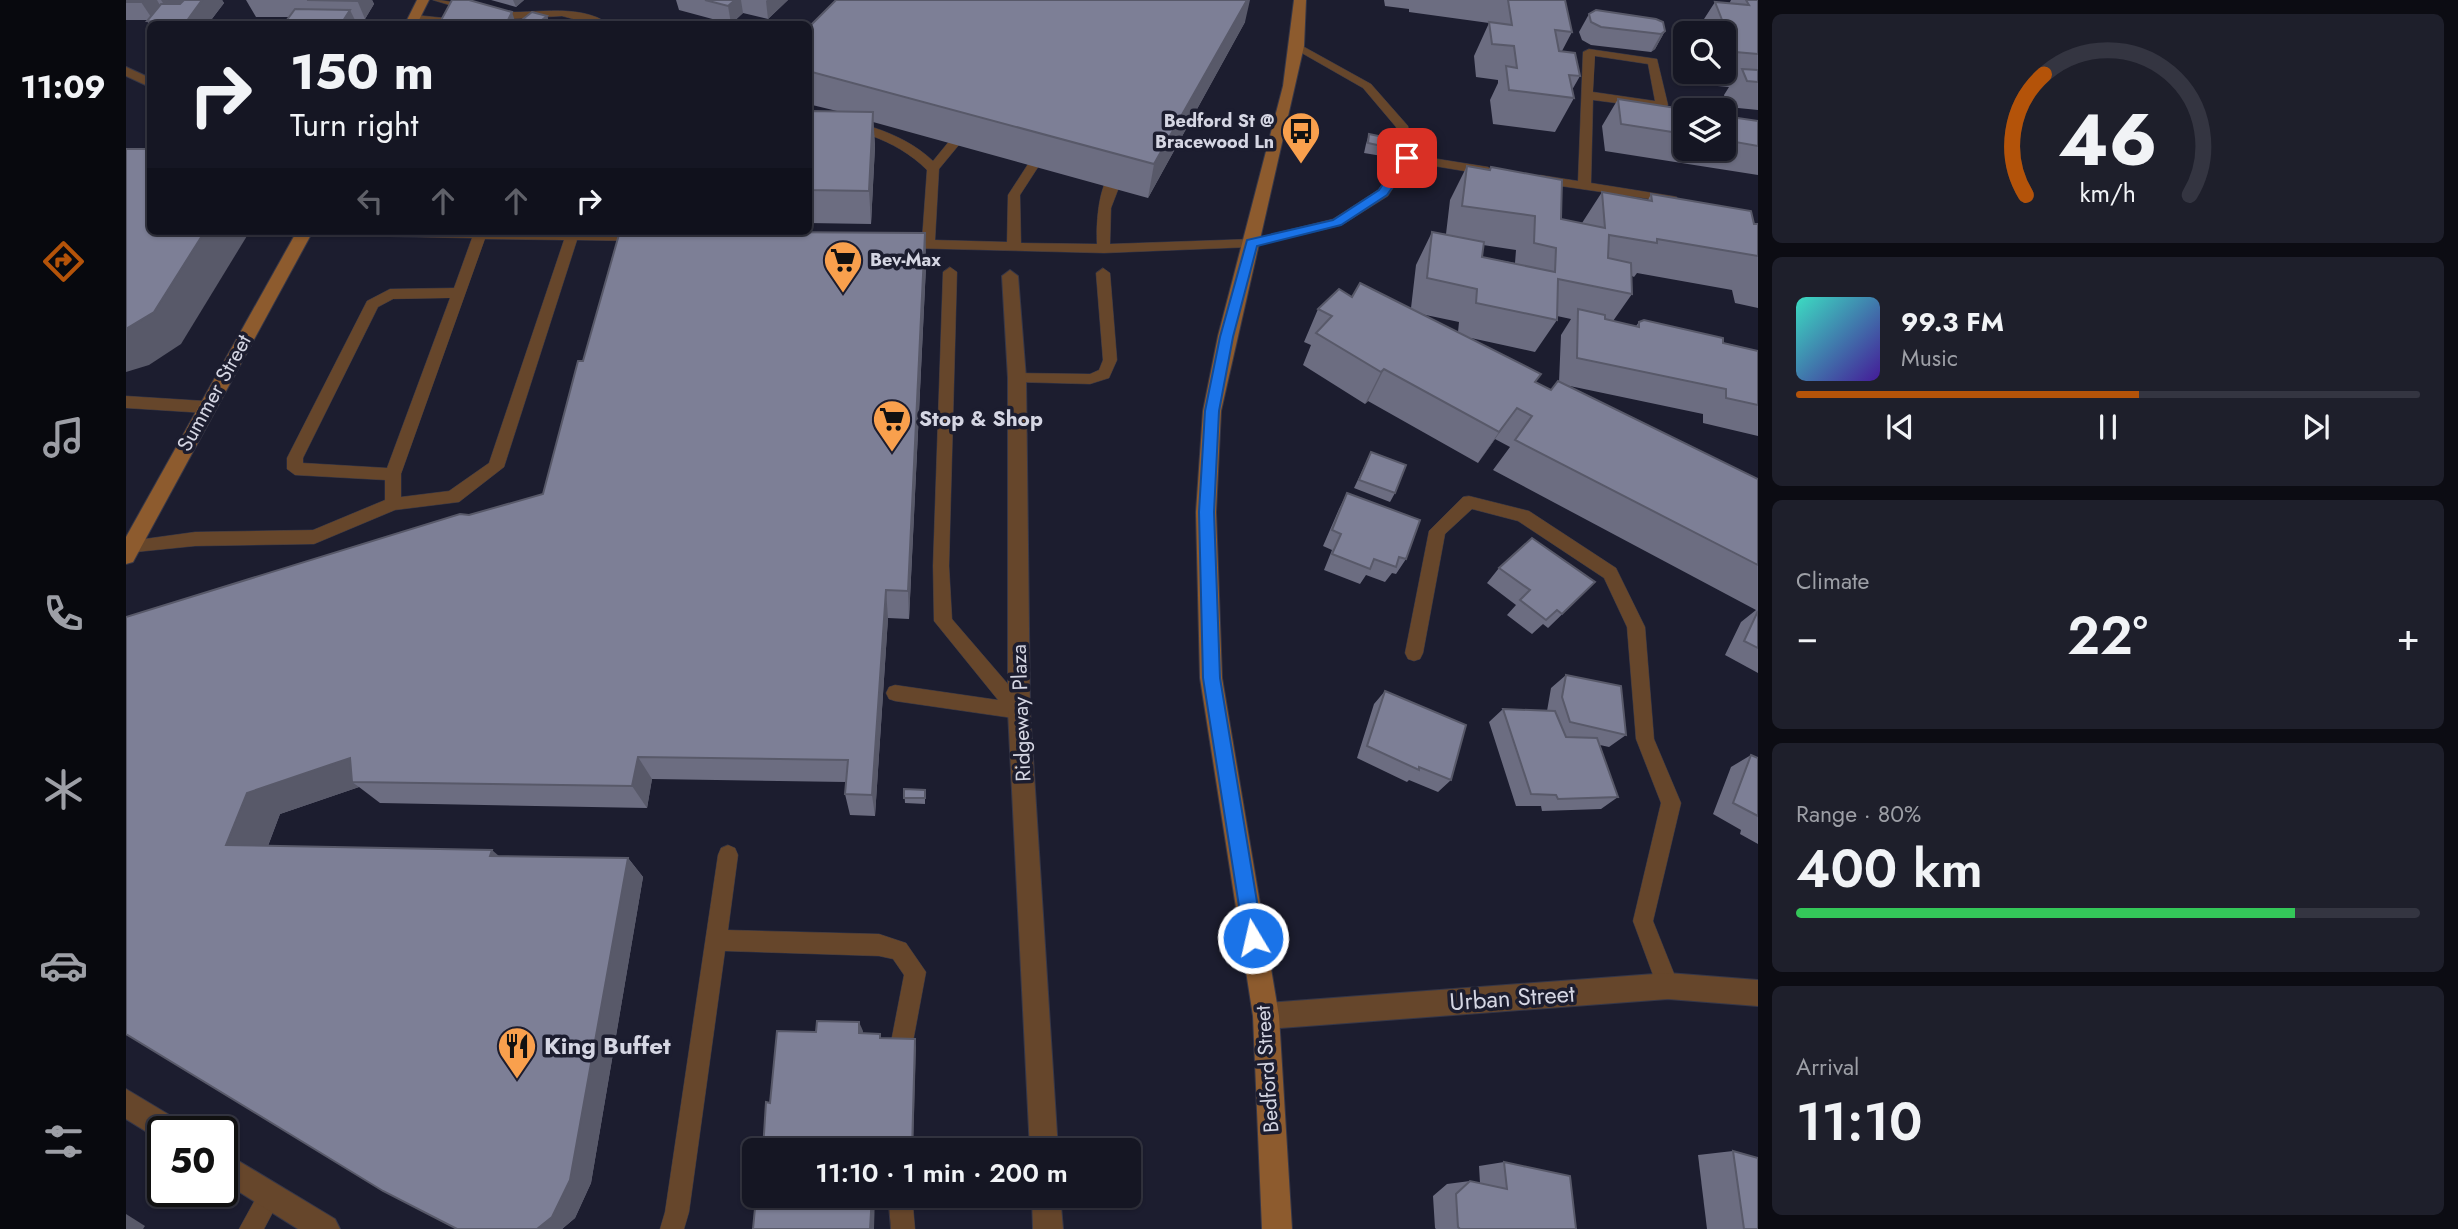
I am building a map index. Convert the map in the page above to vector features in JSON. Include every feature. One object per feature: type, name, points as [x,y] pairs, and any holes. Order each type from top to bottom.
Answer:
[{"type":"main road","points":[[413,21],[424,0]]},
{"type":"main road","name":"Bedford Street","points":[[1277,1229],[1266,1016],[1211,678],[1206,512],[1212,411],[1227,337],[1252,243],[1297,46],[1300,0]]},
{"type":"main road","name":"Summer Street","points":[[127,550],[303,235]]},
{"type":"street","points":[[126,71],[147,82]]},
{"type":"street","name":"Ridgeway Plaza","points":[[1010,276],[1017,378],[1019,711],[1043,1138]]},
{"type":"street","name":"Urban Street","points":[[1266,1016],[1668,986],[1758,993]]},
{"type":"street","points":[[126,1103],[147,1117]]},
{"type":"street","points":[[238,1175],[324,1229]]},
{"type":"street","points":[[1047,1208],[1048,1229]]},
{"type":"lane","points":[[438,0],[489,14],[510,16],[562,13],[592,21]]},
{"type":"lane","points":[[887,244],[1104,249],[1252,243],[1337,222],[1383,193],[1407,158],[1402,126],[1367,86],[1297,46]]},
{"type":"lane","points":[[1584,186],[1586,95],[1589,52],[1653,61],[1662,106],[1586,95]]},
{"type":"lane","points":[[928,245],[933,169],[978,114]]},
{"type":"lane","points":[[812,115],[889,132],[920,155],[933,169]]},
{"type":"lane","points":[[1014,246],[1014,195],[1051,137]]},
{"type":"lane","points":[[1407,158],[1502,173]]},
{"type":"lane","points":[[1104,249],[1102,222],[1106,194],[1127,159]]},
{"type":"lane","points":[[1529,177],[1691,203]]},
{"type":"lane","points":[[393,504],[393,474],[480,235]]},
{"type":"lane","points":[[127,550],[195,539],[314,537],[393,504],[453,497],[496,467],[572,235]]},
{"type":"lane","points":[[599,235],[654,237]]},
{"type":"lane","points":[[950,272],[941,566],[943,621],[1019,711]]},
{"type":"lane","points":[[1017,378],[1090,379],[1101,378],[1108,371],[1110,360],[1103,273]]},
{"type":"lane","points":[[393,474],[309,472],[295,469],[295,458],[372,304],[390,294],[458,293]]},
{"type":"lane","points":[[126,402],[205,407]]},
{"type":"lane","points":[[1415,653],[1437,531],[1469,502],[1523,516],[1610,573],[1636,627],[1645,739],[1671,803],[1643,921],[1668,986]]},
{"type":"lane","points":[[895,693],[1019,711]]},
{"type":"lane","points":[[672,1229],[677,1212],[728,855]]},
{"type":"lane","points":[[716,940],[879,945],[899,950],[915,972],[901,1047]]},
{"type":"lane","points":[[251,1229],[270,1195]]},
{"type":"lane","points":[[901,1208],[903,1229]]},
{"type":"building","points":[[126,0],[143,0],[126,2]]},
{"type":"building","points":[[202,0],[187,21],[147,21],[161,4],[182,2],[169,2]]},
{"type":"building","points":[[452,0],[469,0],[512,12],[508,21],[441,21]]},
{"type":"building","points":[[705,0],[735,0],[728,6]]},
{"type":"building","points":[[836,0],[1247,0],[1154,164],[812,72],[812,24]]},
{"type":"building","points":[[1508,0],[1565,0],[1572,32],[1555,30],[1559,51],[1575,53],[1580,76],[1569,75],[1574,98],[1509,90],[1506,66],[1517,68],[1514,46],[1492,44],[1489,22],[1512,25]]},
{"type":"building","points":[[1746,0],[1758,0],[1758,54],[1736,52],[1736,21],[1722,21],[1715,2],[1749,5]]},
{"type":"building","points":[[295,9],[350,10],[343,21],[286,21]]},
{"type":"building","points":[[1596,10],[1656,19],[1663,22],[1665,31],[1661,34],[1601,27],[1591,22],[1589,14]]},
{"type":"building","points":[[532,12],[547,16],[541,21],[523,19]]},
{"type":"building","points":[[1742,69],[1758,70],[1758,82],[1747,81]]},
{"type":"building","points":[[1618,99],[1673,108],[1673,132],[1621,124]]},
{"type":"building","points":[[812,111],[873,112],[869,191],[812,190]]},
{"type":"building","points":[[1736,118],[1758,121],[1758,146],[1736,142]]},
{"type":"building","points":[[1369,134],[1393,139],[1391,148],[1368,143]]},
{"type":"building","points":[[126,149],[147,149],[147,235],[202,235],[154,312],[126,329]]},
{"type":"building","points":[[1467,166],[1490,170],[1491,167],[1562,180],[1561,219],[1605,228],[1602,192],[1652,201],[1651,194],[1751,211],[1754,224],[1758,224],[1758,256],[1657,239],[1657,243],[1609,235],[1608,258],[1631,263],[1632,294],[1558,279],[1557,320],[1476,303],[1477,289],[1427,278],[1432,232],[1484,242],[1482,257],[1555,272],[1556,248],[1534,243],[1535,216],[1462,206]]},
{"type":"building","points":[[925,233],[908,591],[886,590],[872,795],[845,794],[848,760],[638,757],[632,786],[352,782],[350,758],[247,793],[226,845],[492,850],[490,856],[628,858],[570,1180],[552,1217],[537,1229],[457,1229],[383,1191],[126,1034],[126,617],[460,514],[469,515],[543,494],[578,361],[583,361],[619,235]]},
{"type":"building","points":[[1360,283],[1541,374],[1535,382],[1551,390],[1558,381],[1758,479],[1758,565],[1515,440],[1532,416],[1517,408],[1499,432],[1384,369],[1381,372],[1316,333],[1332,316],[1318,309],[1339,289],[1352,297]]},
{"type":"building","points":[[1578,309],[1639,327],[1639,322],[1644,320],[1723,338],[1723,343],[1758,351],[1758,405],[1726,398],[1726,389],[1577,358]]},
{"type":"building","points":[[1371,452],[1406,465],[1395,493],[1359,480]]},
{"type":"building","points":[[1347,493],[1420,520],[1406,559],[1399,557],[1396,567],[1374,559],[1370,569],[1332,554],[1341,534],[1332,530]]},
{"type":"building","points":[[1532,538],[1595,582],[1562,614],[1557,610],[1546,620],[1520,600],[1530,590],[1499,568]]},
{"type":"building","points":[[1758,611],[1758,648],[1744,641]]},
{"type":"building","points":[[1566,675],[1621,686],[1626,735],[1570,722],[1562,697]]},
{"type":"building","points":[[1385,691],[1466,725],[1451,780],[1419,767],[1419,770],[1367,746]]},
{"type":"building","points":[[1503,709],[1555,711],[1566,737],[1597,738],[1618,797],[1558,799],[1556,795],[1531,794]]},
{"type":"building","points":[[1751,755],[1758,758],[1758,816],[1733,803]]},
{"type":"building","points":[[904,789],[925,790],[925,798],[904,798]]},
{"type":"building","points":[[817,1021],[859,1022],[859,1033],[880,1034],[880,1038],[915,1039],[912,1138],[764,1138],[766,1102],[770,1103],[777,1031],[816,1032]]},
{"type":"building","points":[[1733,1151],[1758,1158],[1758,1229],[1744,1229]]},
{"type":"building","points":[[1504,1162],[1570,1176],[1576,1229],[1460,1229],[1456,1194],[1470,1181],[1507,1189]]},
{"type":"building","points":[[755,1208],[871,1208],[870,1229],[753,1229]]},
{"type":"place","name":"Bedford St @ Bracewood Ln","points":[[1301,165]]},
{"type":"place","name":"Bev-Max","points":[[843,294]]},
{"type":"place","name":"Stop & Shop","points":[[892,453]]},
{"type":"place","name":"King Buffet","points":[[517,1080]]},
{"type":"route","points":[[1253,938],[1211,678],[1206,512],[1212,411],[1227,337],[1252,243],[1337,222],[1383,193],[1407,158]]}]
